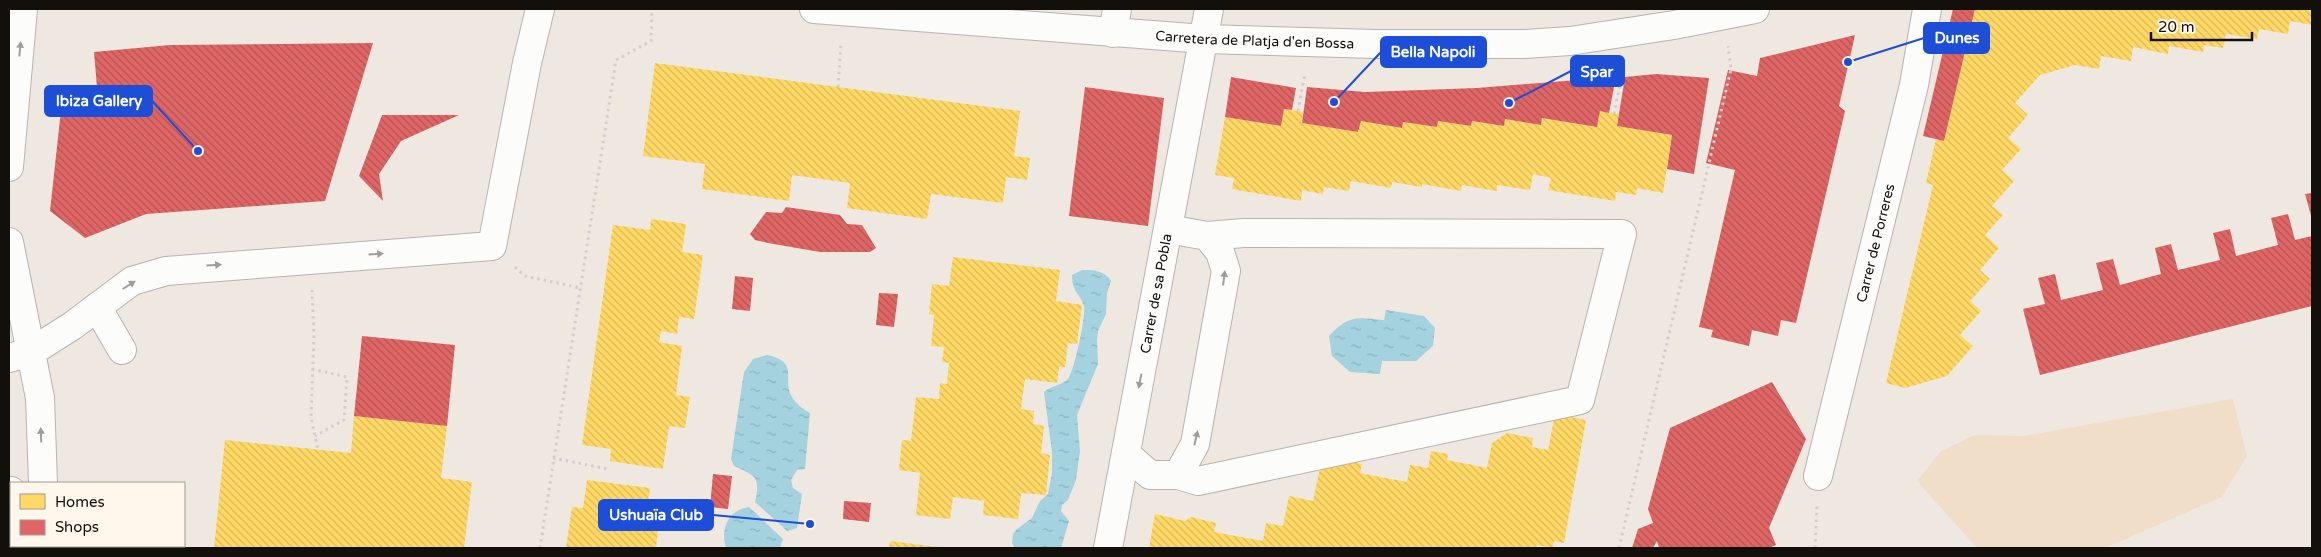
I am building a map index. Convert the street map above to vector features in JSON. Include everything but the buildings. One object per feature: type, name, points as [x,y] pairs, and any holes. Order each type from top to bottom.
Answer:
[{"type":"street","points":[[9,168],[23,9]]},
{"type":"street","points":[[20,355],[97,307],[132,281],[166,270],[492,246],[526,63],[540,9]]},
{"type":"street","name":"Carretera de Platja d'en Bossa","points":[[814,9],[1115,21],[1204,39],[1524,44],[1570,41],[1631,32],[1755,9]]},
{"type":"street","name":"Carrer de sa Pobla","points":[[1108,548],[1209,9]]},
{"type":"street","name":"Carrer de Porreres","points":[[1818,476],[1914,85],[1927,9]]},
{"type":"street","points":[[1126,454],[1150,474],[1178,475],[1198,481],[1580,400],[1622,234],[1244,233],[1207,236],[1168,230]]},
{"type":"street","points":[[1178,475],[1195,444],[1226,271],[1220,252],[1207,236]]},
{"type":"street","points":[[9,242],[20,355],[40,398],[43,482]]},
{"type":"street","points":[[97,307],[122,350]]},
{"type":"path","points":[[540,548],[616,60],[651,41],[652,9]]},
{"type":"path","points":[[838,87],[843,11]]},
{"type":"path","points":[[1619,548],[1731,69],[1725,15]]},
{"type":"path","points":[[1614,114],[1631,32]]},
{"type":"path","points":[[1298,111],[1311,42]]},
{"type":"path","points":[[492,246],[525,276],[580,288]]},
{"type":"path","points":[[311,259],[314,336],[311,417],[318,450]]},
{"type":"path","points":[[312,369],[347,377],[344,420],[315,436]]},
{"type":"path","points":[[553,458],[608,468]]},
{"type":"path","points":[[1815,548],[1818,476]]},
{"type":"shaded area","points":[[2233,399],[2247,456],[2222,497],[2105,548],[1977,548],[1917,481],[1941,451],[1975,435],[2023,436]]},
{"type":"water","points":[[1082,270],[1102,273],[1111,281],[1107,293],[1106,314],[1098,331],[1098,364],[1077,415],[1080,451],[1076,480],[1068,500],[1062,505],[1061,511],[1069,521],[1061,548],[1015,548],[1012,543],[1013,534],[1032,518],[1040,501],[1048,494],[1052,473],[1052,452],[1044,392],[1068,379],[1073,366],[1081,332],[1084,307],[1073,286],[1072,275]]},
{"type":"water","points":[[1386,310],[1424,316],[1435,328],[1433,346],[1416,361],[1382,361],[1380,374],[1350,372],[1332,356],[1329,336],[1342,324],[1354,319],[1384,320]]},
{"type":"water","points":[[767,355],[784,362],[787,367],[789,391],[792,397],[810,413],[805,469],[797,470],[791,480],[793,488],[802,494],[797,528],[787,531],[755,502],[757,482],[755,478],[734,466],[731,459],[744,372],[753,359]]},
{"type":"water","points":[[749,507],[783,539],[780,548],[726,548],[724,534],[727,522],[736,512]]},
{"type":"place","name":"Dunes","points":[[1848,62]]},
{"type":"place","name":"Bella Napoli","points":[[1334,102]]},
{"type":"place","name":"Spar","points":[[1509,103]]},
{"type":"place","name":"Ibiza Gallery","points":[[198,151]]},
{"type":"place","name":"Ushuaïa Club","points":[[810,524]]}]
